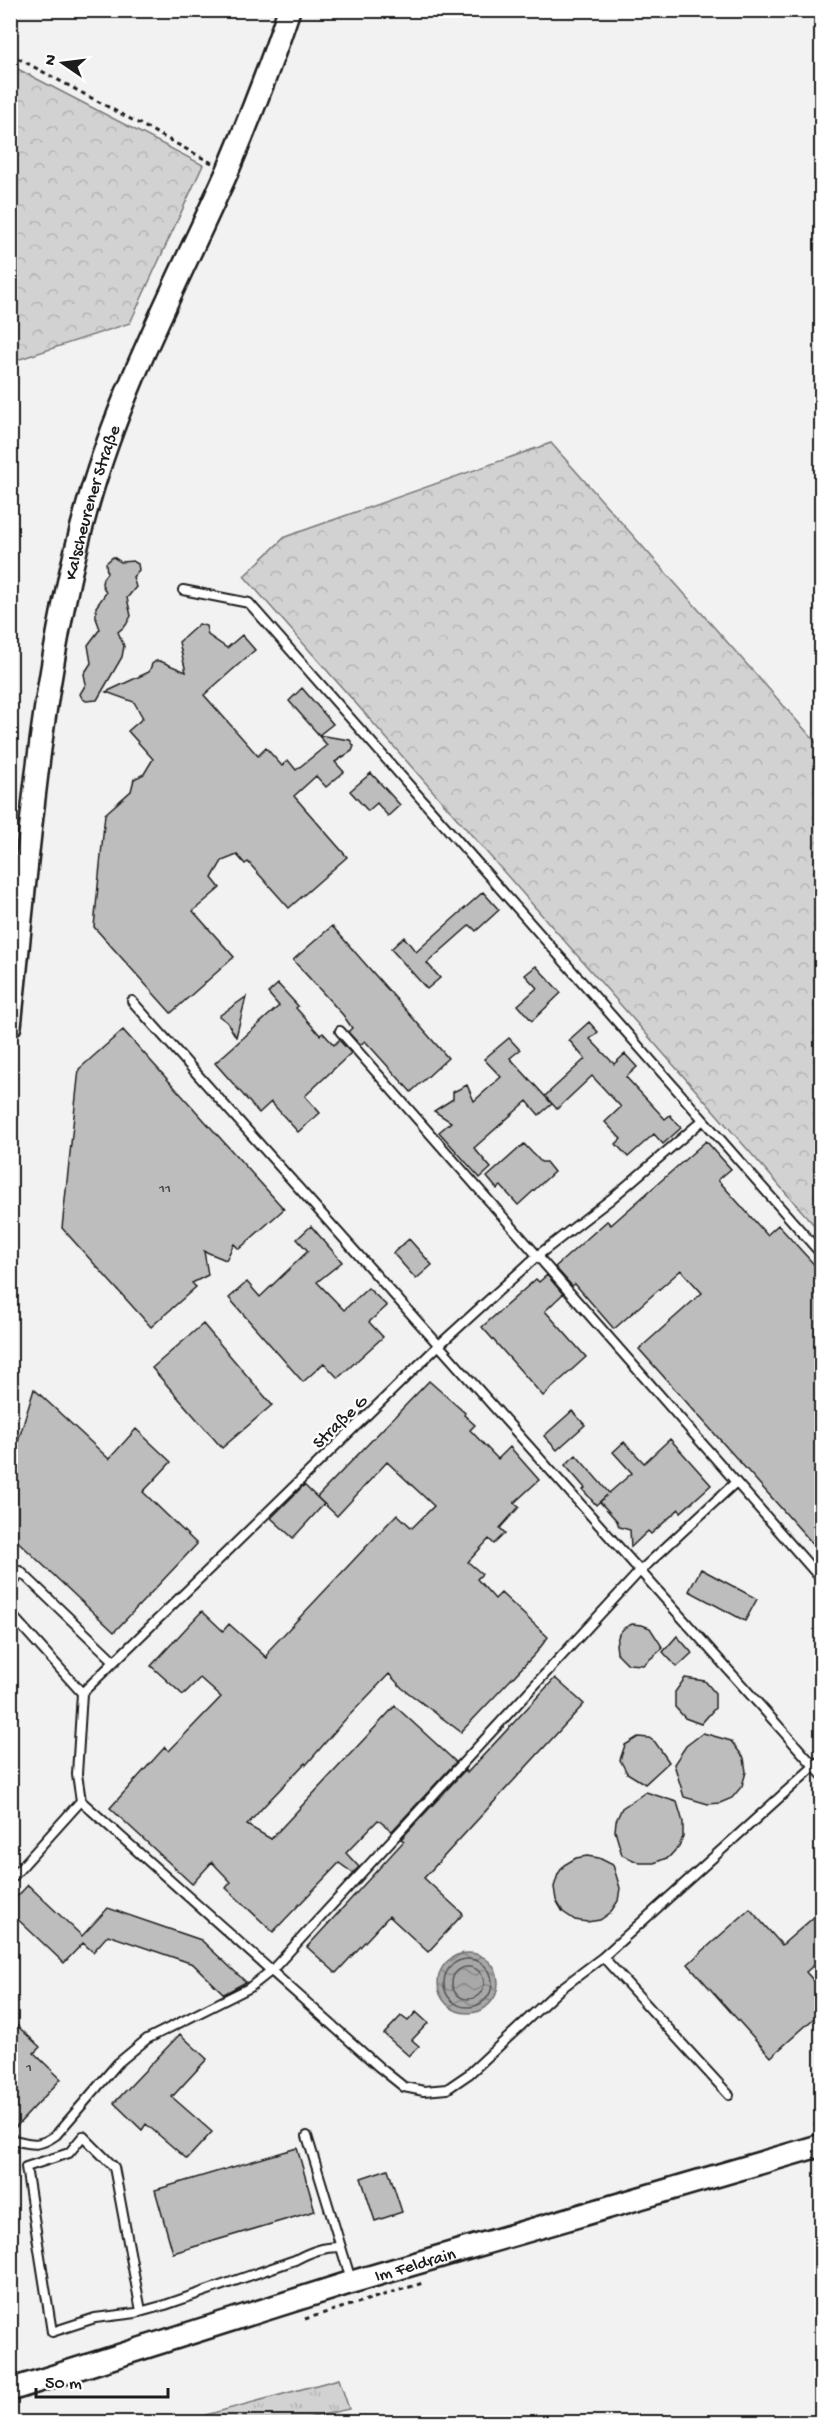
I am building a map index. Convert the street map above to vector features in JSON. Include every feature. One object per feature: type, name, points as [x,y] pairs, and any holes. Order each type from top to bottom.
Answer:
[{"type":"main road","name":"Kalscheurener Straße","points":[[10,1026],[41,740],[59,619],[88,503],[118,415],[170,292],[227,171],[275,54],[289,10]]},
{"type":"main road","name":"Im Feldrain","points":[[10,2390],[352,2282],[822,2145]]},
{"type":"lane","points":[[183,590],[249,603],[822,1255]]},
{"type":"lane","points":[[132,1001],[822,1775]]},
{"type":"lane","points":[[340,1031],[822,1580]]},
{"type":"lane","name":"Straße G","points":[[82,1693],[113,1660],[438,1346],[537,1256],[611,1199],[703,1120]]},
{"type":"lane","points":[[10,2139],[34,2145],[44,2143],[56,2135],[118,2063],[147,2039],[249,1988],[273,1970],[639,1572],[736,1482]]},
{"type":"lane","points":[[10,1590],[20,1572],[113,1660]]},
{"type":"lane","points":[[10,1613],[82,1693],[76,1774],[81,1801],[379,2067],[404,2087],[424,2091],[447,2089],[469,2074],[559,1990],[603,1957],[822,1759]]},
{"type":"lane","points":[[10,1880],[81,1801]]},
{"type":"lane","points":[[603,1957],[729,2095]]},
{"type":"lane","points":[[141,2311],[114,2167],[83,2136],[69,2153],[26,2167],[52,2332],[95,2318],[141,2311],[295,2260],[312,2251],[327,2247],[340,2247]]},
{"type":"lane","points":[[307,2136],[352,2282]]},
{"type":"path","points":[[10,54],[227,171]]},
{"type":"green space","points":[[10,65],[203,165],[130,323],[11,362]]},
{"type":"green space","points":[[551,443],[821,748],[821,1233],[244,576],[285,537]]},
{"type":"green space","points":[[339,2379],[349,2409],[291,2422],[180,2422]]},
{"type":"water","points":[[462,1953],[474,1953],[485,1958],[493,1966],[498,1983],[496,1995],[485,2008],[474,2013],[462,2013],[451,2008],[443,2000],[438,1989],[438,1977],[443,1966],[451,1958]]},
{"type":"building","points":[[113,557],[121,562],[133,561],[138,564],[139,570],[133,577],[136,587],[127,598],[131,616],[118,632],[124,646],[122,657],[97,700],[86,701],[80,694],[86,684],[84,674],[91,663],[88,645],[100,629],[96,618],[96,607],[106,593],[102,584],[103,578],[107,573],[106,563]]},
{"type":"building","points":[[199,624],[206,626],[208,635],[227,648],[242,635],[255,650],[204,695],[258,756],[266,748],[282,766],[288,760],[296,770],[327,745],[318,735],[350,740],[354,746],[352,751],[335,762],[344,772],[326,787],[316,776],[294,796],[347,857],[289,908],[248,862],[245,864],[237,855],[222,861],[212,878],[220,888],[193,911],[234,957],[171,1013],[94,927],[105,814],[131,791],[134,779],[144,774],[153,759],[128,731],[143,718],[134,702],[106,692],[149,672],[156,661],[186,672],[179,642]]},
{"type":"building","points":[[302,688],[333,724],[319,735],[289,701]]},
{"type":"building","points":[[371,773],[400,805],[388,816],[377,803],[368,811],[350,791]]},
{"type":"building","points":[[483,892],[499,910],[476,931],[470,925],[427,963],[440,978],[427,989],[391,949],[404,937],[416,952]]},
{"type":"building","points":[[332,926],[448,1058],[411,1092],[365,1041],[360,1045],[348,1032],[352,1028],[343,1015],[293,960]]},
{"type":"building","points":[[536,966],[561,993],[532,1021],[518,1005],[537,988],[525,975]]},
{"type":"building","points":[[278,984],[320,1035],[323,1033],[334,1045],[339,1040],[351,1053],[305,1096],[320,1113],[298,1132],[271,1102],[259,1113],[215,1063],[279,1006],[268,993]]},
{"type":"building","points":[[246,997],[236,1037],[227,1022],[219,1016]]},
{"type":"building","points":[[589,1022],[598,1032],[590,1039],[614,1064],[625,1054],[637,1067],[626,1077],[665,1119],[670,1115],[681,1128],[663,1144],[654,1134],[628,1157],[616,1144],[621,1139],[605,1122],[621,1107],[592,1076],[557,1109],[545,1096],[585,1059],[569,1040]]},
{"type":"building","points":[[123,1030],[284,1209],[239,1249],[234,1244],[226,1260],[204,1251],[208,1275],[192,1283],[196,1287],[151,1327],[62,1228],[79,1069]]},
{"type":"building","points":[[509,1038],[520,1050],[510,1058],[552,1104],[539,1115],[527,1101],[474,1148],[491,1168],[480,1178],[439,1132],[451,1122],[434,1111],[453,1099],[453,1092],[467,1085],[474,1101],[501,1077],[484,1059]]},
{"type":"building","points":[[706,1141],[731,1169],[718,1180],[767,1235],[778,1225],[822,1273],[822,1554],[639,1349],[702,1293],[681,1270],[614,1329],[575,1284],[572,1286],[555,1267],[607,1221],[611,1225]]},
{"type":"building","points":[[524,1144],[541,1162],[546,1162],[554,1172],[518,1205],[501,1186],[497,1189],[487,1177]]},
{"type":"building","points":[[311,1226],[342,1262],[317,1282],[344,1310],[368,1288],[387,1306],[369,1322],[383,1337],[338,1378],[324,1363],[303,1382],[229,1298],[247,1282],[260,1297],[308,1251],[297,1239]]},
{"type":"building","points":[[409,1239],[432,1265],[416,1279],[393,1253]]},
{"type":"building","points":[[547,1275],[563,1294],[545,1311],[586,1357],[543,1396],[482,1327],[536,1279],[539,1282]]},
{"type":"building","points":[[203,1324],[272,1405],[222,1448],[152,1368]]},
{"type":"building","points":[[429,1381],[465,1413],[464,1415],[475,1425],[470,1430],[498,1459],[510,1447],[539,1480],[514,1503],[519,1507],[500,1528],[505,1533],[494,1544],[489,1539],[468,1562],[482,1574],[477,1579],[495,1599],[501,1593],[548,1637],[536,1653],[461,1732],[402,1688],[389,1674],[306,1765],[305,1763],[265,1805],[247,1825],[271,1839],[395,1706],[456,1762],[392,1831],[378,1820],[346,1853],[359,1867],[353,1873],[339,1863],[273,1932],[226,1888],[231,1882],[212,1862],[192,1884],[110,1808],[165,1747],[169,1751],[221,1697],[200,1678],[183,1695],[151,1666],[202,1611],[223,1631],[229,1624],[267,1658],[269,1650],[397,1514],[412,1528],[434,1506],[387,1462],[337,1516],[317,1497]]},
{"type":"building","points":[[34,1389],[109,1459],[136,1429],[171,1462],[143,1492],[197,1544],[114,1632],[10,1534],[10,1468]]},
{"type":"building","points":[[572,1411],[585,1425],[557,1450],[544,1436]]},
{"type":"building","points":[[670,1439],[711,1485],[681,1512],[679,1509],[651,1534],[648,1531],[631,1547],[630,1530],[619,1527],[617,1521],[600,1502],[607,1495],[596,1505],[565,1465],[576,1455],[609,1493],[632,1473],[613,1452],[624,1442],[644,1463]]},
{"type":"building","points":[[304,1485],[324,1504],[293,1538],[271,1518]]},
{"type":"building","points":[[701,1569],[757,1599],[745,1621],[689,1591]]},
{"type":"building","points":[[632,1624],[650,1628],[663,1648],[643,1665],[628,1664],[617,1653],[616,1644],[619,1634]]},
{"type":"building","points":[[677,1636],[692,1653],[677,1667],[663,1652]]},
{"type":"building","points":[[555,1678],[584,1704],[424,1878],[463,1914],[428,1952],[389,1916],[336,1973],[307,1947],[404,1841],[401,1839],[465,1770],[467,1773]]},
{"type":"building","points":[[685,1678],[705,1681],[715,1693],[715,1708],[701,1724],[685,1718],[675,1707],[675,1692]]},
{"type":"building","points":[[703,1733],[731,1741],[744,1758],[746,1772],[742,1786],[732,1798],[720,1803],[708,1804],[684,1797],[674,1764],[686,1746]]},
{"type":"building","points":[[638,1737],[649,1738],[655,1742],[669,1762],[645,1784],[627,1773],[620,1760],[625,1745]]},
{"type":"building","points":[[646,1792],[677,1802],[683,1822],[683,1837],[679,1846],[669,1857],[654,1863],[640,1863],[622,1855],[615,1831],[616,1821],[622,1808]]},
{"type":"building","points":[[587,1856],[599,1858],[613,1865],[620,1888],[618,1901],[610,1913],[600,1920],[587,1922],[575,1920],[563,1912],[556,1900],[554,1887],[564,1865],[576,1858]]},
{"type":"building","points":[[28,1885],[82,1936],[108,1908],[201,1940],[246,1982],[224,1994],[193,1964],[108,1935],[93,1952],[83,1943],[64,1963],[10,1912],[10,1904]]},
{"type":"building","points":[[750,1909],[782,1945],[822,1910],[822,1958],[806,1972],[822,1990],[822,2011],[771,2057],[688,1964]]},
{"type":"building","points":[[416,2012],[428,2023],[412,2040],[419,2046],[409,2056],[384,2034],[401,2016],[408,2021]]},
{"type":"building","points":[[10,2019],[40,2047],[34,2053],[61,2079],[10,2133]]},
{"type":"building","points":[[180,2034],[207,2059],[172,2097],[212,2132],[187,2159],[146,2124],[142,2130],[114,2103]]},
{"type":"building","points":[[297,2148],[315,2211],[173,2253],[155,2190]]},
{"type":"building","points":[[388,2169],[402,2212],[375,2221],[361,2178]]}]
